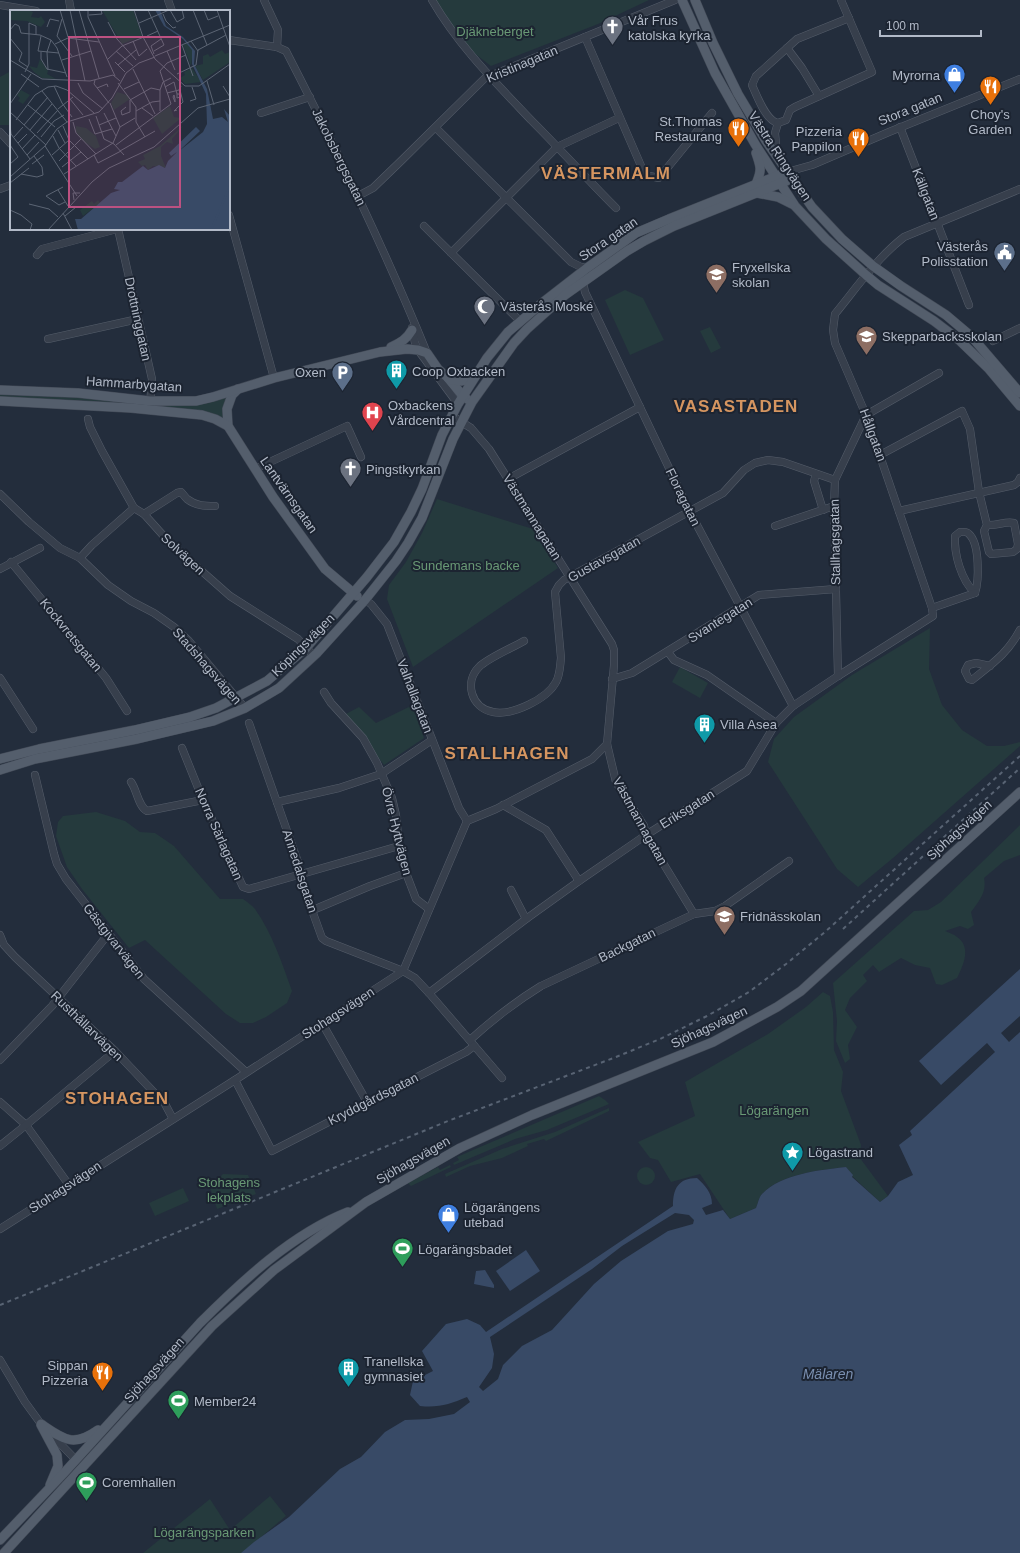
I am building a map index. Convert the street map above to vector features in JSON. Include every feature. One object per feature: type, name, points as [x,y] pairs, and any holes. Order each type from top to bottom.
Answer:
[{"type":"main road","name":"Västra Ringvägen","points":[[682,0],[715,73],[755,144],[784,178]]},
{"type":"main road","name":"Västra Ringvägen","points":[[696,0],[735,88],[777,156],[795,206],[826,239],[878,285],[934,321],[959,340],[989,369],[1020,406]]},
{"type":"main road","points":[[755,144],[754,148],[761,167],[761,173],[756,188],[795,206]]},
{"type":"main road","points":[[784,178],[815,216],[820,216],[842,239],[873,266],[946,315],[967,333],[990,356],[1020,393]]},
{"type":"main road","name":"Stora gatan","points":[[463,396],[478,371],[500,341],[520,321],[587,268],[636,233],[657,223],[784,178]]},
{"type":"main road","name":"Stora gatan","points":[[470,406],[514,343],[527,329],[583,282],[644,241],[756,188]]},
{"type":"main road","name":"Hammarbygatan","points":[[380,352],[400,343],[409,336],[412,330]]},
{"type":"main road","name":"Hammarbygatan","points":[[0,401],[150,405],[196,401],[274,378],[380,352],[396,349],[422,351]]},
{"type":"main road","points":[[422,351],[448,378],[470,406]]},
{"type":"main road","points":[[448,378],[462,381],[471,377],[478,371]]},
{"type":"main road","points":[[228,426],[227,409],[232,395],[238,389]]},
{"type":"main road","name":"Hammarbygatan","points":[[0,390],[78,393],[202,415],[215,419],[228,426]]},
{"type":"main road","name":"Köpingsvägen","points":[[0,759],[39,749],[169,723],[216,708],[267,681],[306,648],[384,555],[403,528],[422,489],[442,436],[463,396]]},
{"type":"main road","points":[[458,404],[470,406]]},
{"type":"main road","name":"Köpingsvägen","points":[[0,770],[35,759],[213,721],[244,708],[279,688],[314,656],[365,600],[396,561],[422,518],[453,439],[470,406]]},
{"type":"main road","name":"Lantvärnsgatan","points":[[228,426],[272,497],[325,569],[353,593],[365,600]]},
{"type":"main road","name":"Sjöhagsvägen","points":[[3,1551],[35,1519],[212,1326],[274,1270],[358,1208],[403,1180],[460,1148],[532,1115],[713,1042],[743,1027],[777,1007],[801,991],[1020,792]]},
{"type":"main road","name":"Sjöhagsvägen","points":[[0,1540],[76,1460],[200,1323],[256,1270],[293,1242],[329,1219],[358,1208]]},
{"type":"main road","points":[[169,1357],[189,1344],[216,1316],[226,1313],[227,1304],[238,1287]]},
{"type":"main road","points":[[41,1424],[60,1436],[73,1441],[86,1438],[111,1421]]},
{"type":"main road","points":[[41,1424],[57,1455],[58,1461],[58,1466],[47,1490]]},
{"type":"main road","points":[[76,1460],[83,1467]]},
{"type":"main road","points":[[35,1519],[40,1509],[76,1466],[76,1460]]},
{"type":"street","points":[[69,0],[71,10]]},
{"type":"street","points":[[168,0],[172,10]]},
{"type":"street","points":[[230,40],[277,47],[278,30],[264,0]]},
{"type":"street","points":[[432,0],[460,41],[490,76],[616,208]]},
{"type":"street","name":"Kristinagatan","points":[[358,196],[372,188],[436,128],[485,78],[675,0]]},
{"type":"street","points":[[841,0],[849,18],[872,72],[790,110],[786,120],[778,123],[769,119],[752,85],[756,76],[797,39],[849,18]]},
{"type":"street","points":[[0,5],[30,10]]},
{"type":"street","points":[[585,37],[645,175],[659,178],[712,113]]},
{"type":"street","name":"Jakobsbergsgatan","points":[[277,47],[286,51],[358,196],[413,320],[422,351]]},
{"type":"street","points":[[787,48],[802,68],[819,96]]},
{"type":"street","name":"Stora gatan","points":[[784,178],[900,127],[1020,79]]},
{"type":"street","points":[[261,112],[310,97]]},
{"type":"street","points":[[451,252],[557,147],[619,118]]},
{"type":"street","points":[[777,156],[775,133],[778,123]]},
{"type":"street","name":"Källgatan","points":[[900,127],[969,305]]},
{"type":"street","points":[[436,128],[571,262],[587,268]]},
{"type":"street","points":[[0,132],[10,143]]},
{"type":"street","points":[[0,189],[10,185]]},
{"type":"street","name":"Hållgatan","points":[[933,616],[932,608],[866,415],[835,343],[833,326],[835,314],[873,266],[890,248],[904,237],[1020,189]]},
{"type":"street","points":[[230,219],[274,378]]},
{"type":"street","points":[[424,226],[520,321]]},
{"type":"street","points":[[37,255],[42,249],[114,230]]},
{"type":"street","name":"Drottninggatan","points":[[118,230],[152,379],[150,405]]},
{"type":"street","name":"Floragatan","points":[[583,282],[585,292],[690,512],[793,706]]},
{"type":"street","points":[[48,339],[138,319]]},
{"type":"street","name":"Jakobsbergsgatan","points":[[413,320],[412,330],[422,351],[458,404]]},
{"type":"street","points":[[993,341],[1020,328]]},
{"type":"street","points":[[866,415],[939,373]]},
{"type":"street","points":[[508,479],[640,407]]},
{"type":"street","points":[[880,455],[962,411],[970,429],[974,447],[979,492],[987,525],[984,531],[989,552],[991,554],[1013,552],[1017,549],[1018,544],[1014,523],[1010,522],[987,525]]},
{"type":"street","name":"Stallhagsgatan","points":[[838,676],[834,506],[835,480],[866,415]]},
{"type":"street","name":"Västmannagatan","points":[[452,416],[471,428],[488,449],[612,644],[614,657],[607,744],[616,782],[644,826],[646,835],[694,914]]},
{"type":"street","name":"Solvägen","points":[[88,419],[90,427],[102,451],[134,508],[144,514],[170,544],[230,596],[298,640],[314,656]]},
{"type":"street","points":[[255,470],[347,426],[362,457]]},
{"type":"street","name":"Gustavsgatan","points":[[524,641],[480,665],[474,672],[470,685],[471,694],[478,705],[485,710],[501,713],[535,702],[550,691],[557,681],[561,658],[555,592],[559,585],[570,576],[724,493],[744,470],[755,463],[768,460],[783,462],[835,480]]},
{"type":"street","points":[[816,474],[814,481],[823,510]]},
{"type":"street","points":[[899,511],[1014,485],[1019,480]]},
{"type":"street","points":[[144,514],[180,492],[196,504],[215,506]]},
{"type":"street","name":"Stadshagsvägen","points":[[0,494],[52,542],[60,548],[80,558],[108,585],[174,627],[189,641],[244,708]]},
{"type":"street","points":[[775,526],[834,506]]},
{"type":"street","points":[[80,558],[92,545],[134,508]]},
{"type":"street","points":[[960,532],[966,532],[973,539],[978,562],[978,583],[975,593],[970,589],[959,563],[955,536],[960,532]]},
{"type":"street","points":[[0,569],[40,548]]},
{"type":"street","name":"Kockvretsgatan","points":[[11,562],[106,678],[127,711]]},
{"type":"street","name":"Svantegatan","points":[[612,679],[632,673],[759,595],[836,589]]},
{"type":"street","points":[[932,608],[975,593]]},
{"type":"street","name":"Valhallagatan","points":[[365,600],[371,604],[387,624],[459,808],[467,821]]},
{"type":"street","name":"Eriksgatan","points":[[429,993],[526,918],[646,835],[747,770],[776,723],[793,706],[933,616]]},
{"type":"street","points":[[990,666],[1010,647],[1020,630]]},
{"type":"street","points":[[668,652],[674,660],[707,675],[776,723]]},
{"type":"street","points":[[0,678],[33,729]]},
{"type":"street","name":"Övre Hyttvägen","points":[[324,692],[363,738],[371,750],[393,804],[396,815],[399,846],[406,873],[416,899],[429,909]]},
{"type":"street","name":"Annedalsgatan","points":[[249,723],[298,862],[300,874],[320,933],[326,941],[402,971],[415,978],[502,1078]]},
{"type":"street","points":[[277,802],[339,788],[381,774],[432,740]]},
{"type":"street","points":[[402,971],[467,821],[503,806],[592,759],[607,744]]},
{"type":"street","name":"Norra Särlagatan","points":[[182,748],[203,800],[243,887],[249,889],[399,846]]},
{"type":"street","name":"Gästgivarvägen","points":[[35,776],[57,864],[66,879],[144,979],[246,1072]]},
{"type":"street","points":[[131,782],[136,788],[143,809],[147,811],[203,800]]},
{"type":"street","points":[[503,806],[546,830],[579,881]]},
{"type":"street","name":"Backgatan","points":[[472,1043],[494,1018],[541,986],[694,914],[715,912],[789,861]]},
{"type":"street","points":[[313,910],[370,886],[406,873]]},
{"type":"street","points":[[510,890],[526,918]]},
{"type":"street","points":[[0,1060],[59,998],[108,933]]},
{"type":"street","name":"Rusthållarvägen","points":[[0,934],[2,946],[115,1051],[165,1104],[173,1118]]},
{"type":"street","name":"Stohagsvägen","points":[[0,1229],[235,1080],[402,971]]},
{"type":"street","points":[[322,1023],[367,1102]]},
{"type":"street","name":"Kryddgårdsgatan","points":[[235,1080],[272,1151],[466,1052],[472,1043]]},
{"type":"street","points":[[0,1146],[115,1051]]},
{"type":"street","points":[[0,1102],[26,1125],[69,1185]]},
{"type":"street","points":[[0,1360],[25,1402],[41,1424],[76,1460]]},
{"type":"green space","name":"Djäkneberget","points":[[435,0],[649,0],[598,24],[491,66],[474,53],[444,16]]},
{"type":"green space","points":[[10,72],[10,125],[0,125],[0,77]]},
{"type":"green space","points":[[625,290],[643,298],[664,340],[630,355],[605,300]]},
{"type":"green space","points":[[710,327],[721,348],[711,353],[700,331]]},
{"type":"green space","points":[[0,395],[77,397],[140,405],[76,400],[0,398]]},
{"type":"green space","points":[[228,397],[223,422],[159,406],[190,405]]},
{"type":"green space","name":"Sundemans backe","points":[[437,499],[533,529],[558,568],[413,667],[387,599],[389,585],[406,562],[422,533]]},
{"type":"green space","points":[[930,628],[929,669],[942,705],[962,730],[987,746],[1004,746],[1020,742],[1020,746],[858,887],[837,869],[768,762],[774,739],[794,717],[852,675]]},
{"type":"green space","points":[[680,667],[708,683],[700,698],[672,682]]},
{"type":"green space","points":[[413,705],[424,738],[384,765],[346,714],[359,707],[376,723]]},
{"type":"green space","points":[[96,812],[125,821],[140,832],[155,833],[174,846],[220,899],[243,899],[255,909],[272,938],[292,991],[287,1003],[266,1017],[253,1023],[240,1023],[226,1014],[145,940],[129,948],[82,889],[67,867],[56,836],[58,822],[63,816]]},
{"type":"green space","points":[[1020,825],[1020,855],[1004,861],[984,878],[985,883],[983,892],[971,912],[974,925],[968,929],[960,926],[945,931],[956,936],[962,941],[964,946],[964,962],[957,978],[942,985],[936,984],[930,968],[915,965],[901,958],[879,972],[873,965],[863,975],[867,981],[850,998],[845,1010],[857,1027],[848,1045],[850,1059],[845,1063],[836,1041],[837,1021],[833,983],[914,911],[928,910],[941,902]]},
{"type":"green space","name":"Lögarängen","points":[[823,992],[830,996],[833,1012],[834,1050],[843,1072],[841,1091],[861,1145],[860,1158],[888,1196],[880,1202],[852,1176],[846,1167],[824,1170],[801,1174],[779,1182],[762,1194],[756,1208],[730,1219],[700,1174],[671,1182],[658,1160],[650,1158],[638,1142],[695,1116],[685,1082],[768,1034],[806,1007]]},
{"type":"green space","points":[[599,1096],[609,1104],[547,1130],[515,1139],[454,1165],[453,1163],[459,1160],[457,1157]]},
{"type":"green space","points":[[609,1108],[609,1111],[546,1141],[544,1139],[527,1144],[528,1146],[502,1158],[470,1166],[446,1177],[445,1174],[502,1149],[555,1132]]},
{"type":"green space","points":[[450,1165],[451,1167],[411,1186],[408,1183],[438,1167],[440,1170]]},
{"type":"green space","points":[[646,1167],[652,1170],[655,1176],[652,1182],[646,1185],[640,1182],[637,1176],[640,1170]]},
{"type":"green space","name":"Stohagens lekplats","points":[[223,1174],[248,1175],[256,1194],[217,1209],[210,1187]]},
{"type":"green space","points":[[183,1188],[189,1201],[155,1216],[149,1203]]},
{"type":"green space","name":"Lögarängsparken","points":[[270,1496],[286,1516],[242,1553],[143,1553],[210,1499],[230,1530]]},
{"type":"water","name":"Mälaren","points":[[1020,969],[1020,1016],[1001,1033],[1009,1042],[1020,1032],[1020,1553],[241,1553],[289,1517],[340,1469],[361,1457],[385,1432],[405,1420],[429,1419],[454,1414],[470,1402],[467,1397],[444,1405],[420,1406],[410,1395],[413,1381],[433,1371],[422,1351],[446,1324],[467,1319],[480,1325],[486,1332],[673,1206],[674,1194],[681,1182],[697,1178],[708,1190],[712,1200],[712,1204],[702,1208],[706,1215],[723,1210],[730,1219],[756,1208],[762,1194],[770,1187],[790,1177],[846,1167],[853,1175],[852,1177],[880,1202],[888,1196],[898,1182],[913,1175],[899,1145],[912,1135],[910,1131],[995,1052],[987,1043],[941,1085],[919,1061]],"holes":[[[675,1213],[689,1215],[694,1220],[693,1224],[668,1231],[621,1261],[594,1284],[552,1330],[522,1346],[503,1365],[498,1379],[483,1391],[479,1387],[492,1368],[494,1354],[490,1337],[592,1269],[622,1246]]]},
{"type":"water","points":[[526,1250],[540,1271],[510,1291],[496,1271]]},
{"type":"water","points":[[485,1270],[494,1285],[494,1288],[474,1284],[476,1271]]},
{"type":"railway","points":[[0,1305],[448,1121],[616,1057],[660,1039],[707,1016],[749,992],[825,932],[1020,756]]},
{"type":"railway","points":[[843,929],[1020,768]]},
{"type":"place","name":"Vår Frus katolska kyrka","points":[[613,46]]},
{"type":"place","name":"Myrorna","points":[[955,94]]},
{"type":"place","name":"Choy's Garden","points":[[990,106]]},
{"type":"place","name":"St.Thomas Restaurang","points":[[738,148]]},
{"type":"place","name":"Pizzeria Pappilon","points":[[858,158]]},
{"type":"place","name":"Västerås Polisstation","points":[[1004,272]]},
{"type":"place","name":"Fryxellska skolan","points":[[717,294]]},
{"type":"place","name":"Västerås Moské","points":[[484,326]]},
{"type":"place","name":"Skepparbacksskolan","points":[[867,356]]},
{"type":"place","name":"Coop Oxbacken","points":[[396,390]]},
{"type":"place","name":"Oxen","points":[[342,392]]},
{"type":"place","name":"Oxbackens Vårdcentral","points":[[372,432]]},
{"type":"place","name":"Pingstkyrkan","points":[[350,488]]},
{"type":"place","name":"Villa Asea","points":[[704,744]]},
{"type":"place","name":"Fridnässkolan","points":[[725,936]]},
{"type":"place","name":"Lögastrand","points":[[792,1172]]},
{"type":"place","name":"Lögarängens utebad","points":[[448,1234]]},
{"type":"place","name":"Lögarängsbadet","points":[[402,1268]]},
{"type":"place","name":"Tranellska gymnasiet","points":[[349,1388]]},
{"type":"place","name":"Sippan Pizzeria","points":[[103,1392]]},
{"type":"place","name":"Member24","points":[[179,1420]]},
{"type":"place","name":"Coremhallen","points":[[86,1502]]},
{"type":"district","name":"VÄSTERMALM","points":[[606,173]]},
{"type":"district","name":"VASASTADEN","points":[[736,406]]},
{"type":"district","name":"STALLHAGEN","points":[[507,753]]},
{"type":"district","name":"STOHAGEN","points":[[117,1098]]}]
